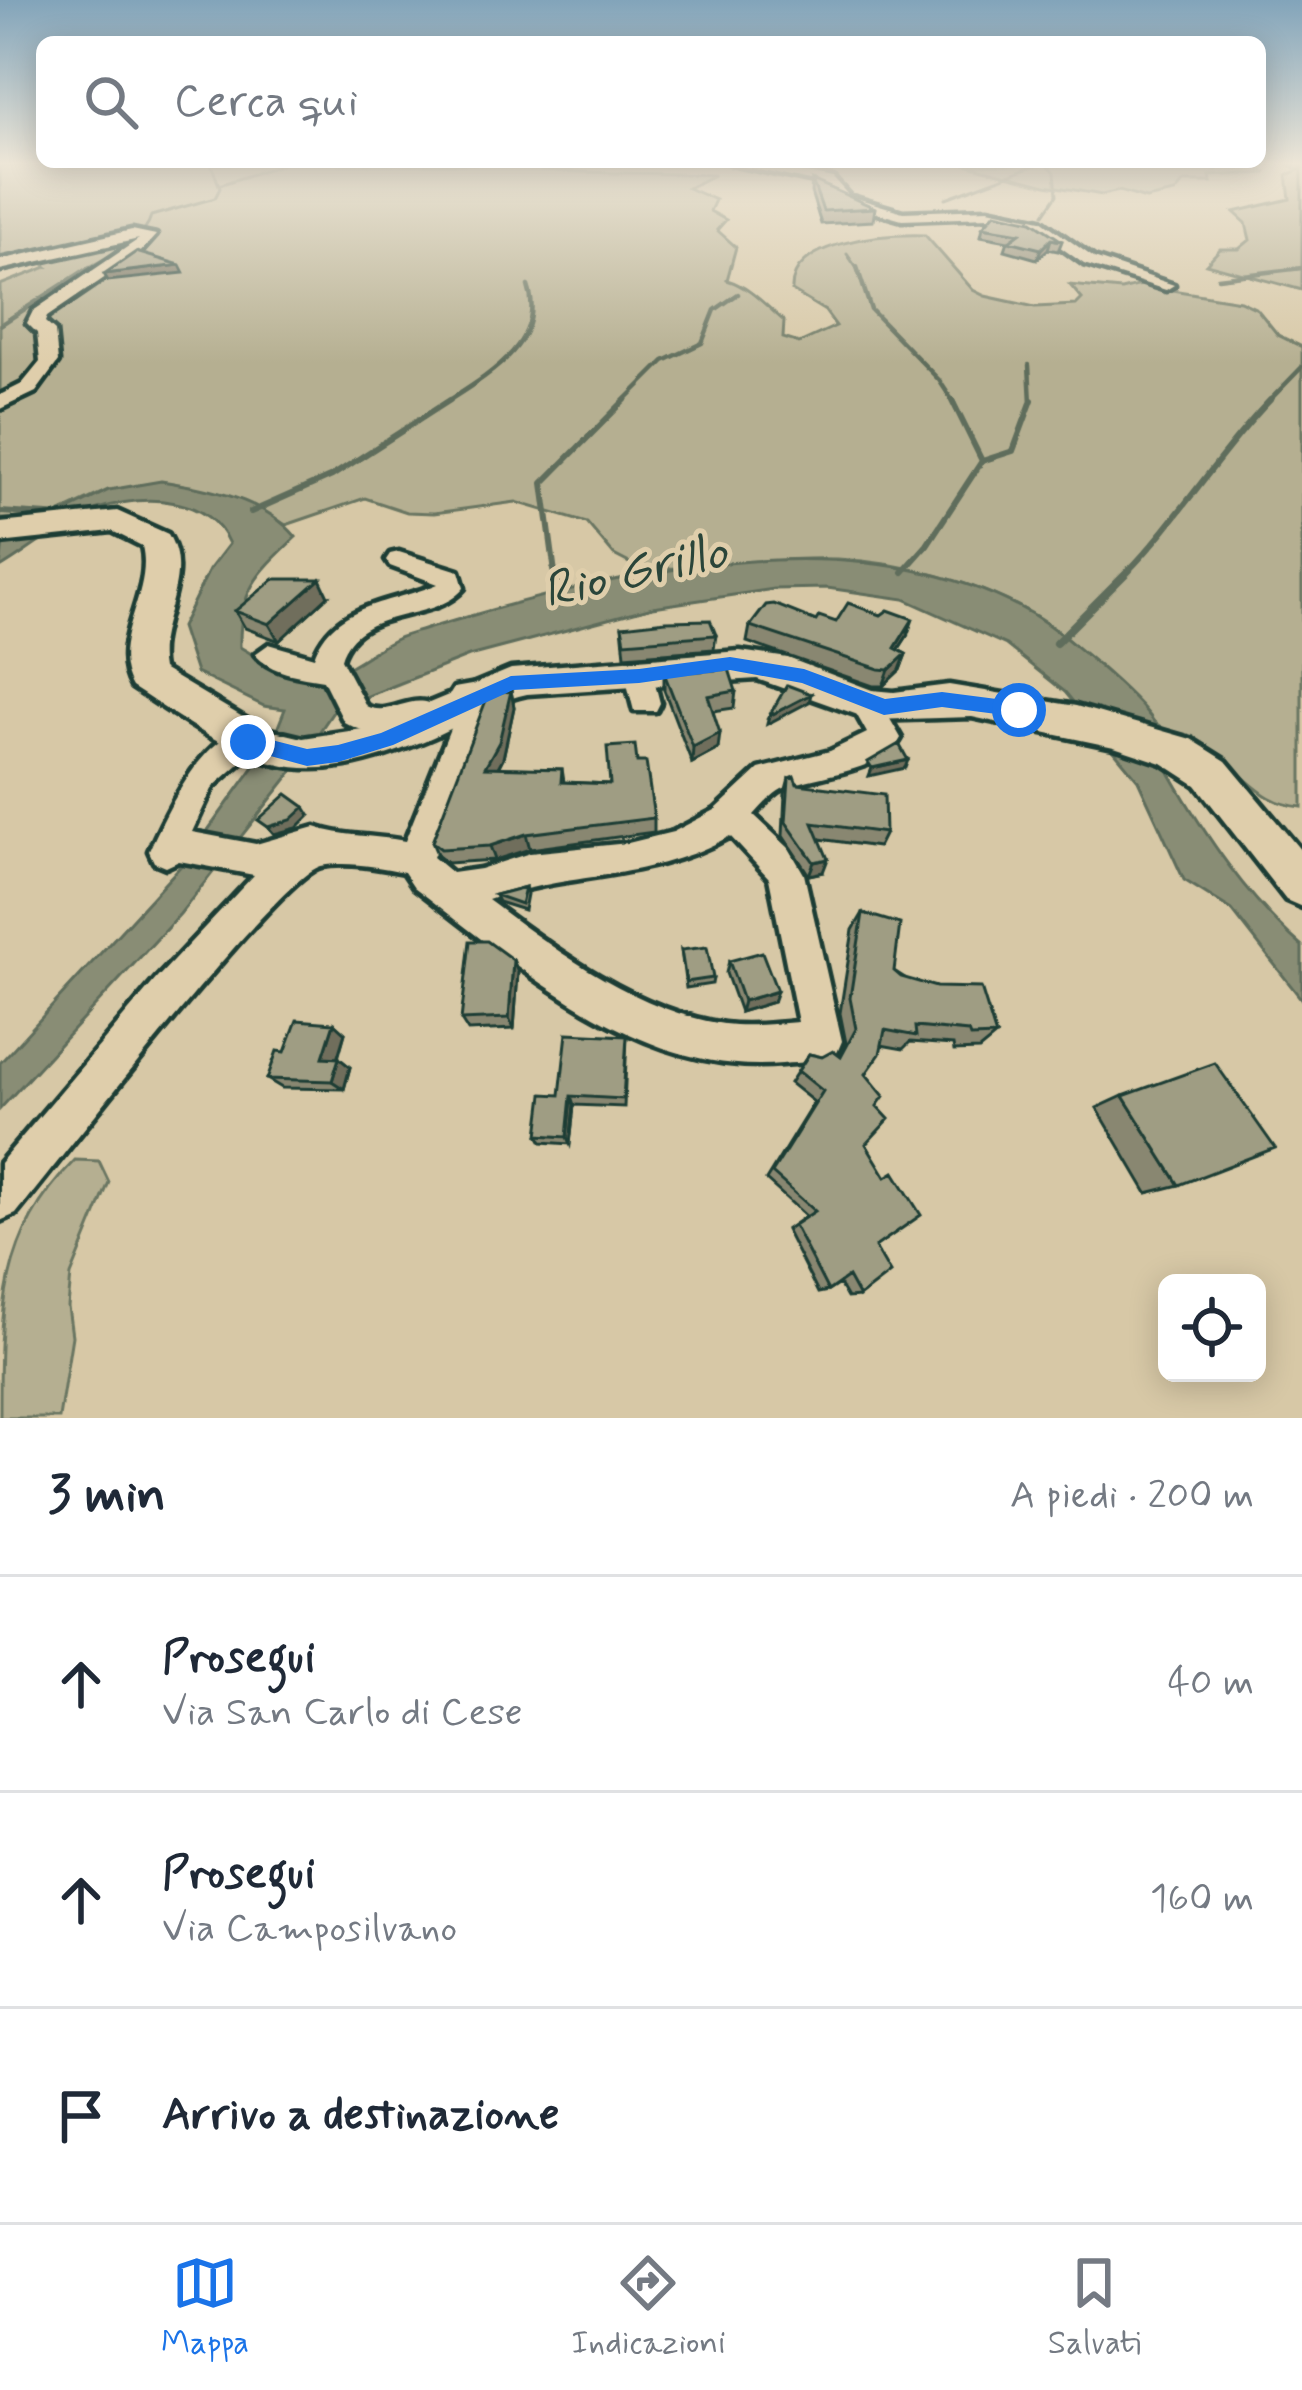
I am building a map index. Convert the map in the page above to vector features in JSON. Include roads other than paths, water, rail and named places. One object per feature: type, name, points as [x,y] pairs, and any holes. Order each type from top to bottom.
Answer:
[{"type":"street","points":[[1048,230],[1089,261],[1166,285]]},
{"type":"street","points":[[0,265],[132,234],[148,235],[143,248],[92,274],[39,314],[36,322],[46,331],[50,362],[29,388],[0,404]]},
{"type":"street","points":[[11,531],[104,520],[144,531],[157,541],[165,559],[143,652],[145,677],[254,745],[307,758],[386,740],[477,695]]},
{"type":"street","points":[[399,560],[451,577],[451,588],[345,630],[329,648],[330,670],[363,720],[387,722],[539,680],[642,690],[730,664],[804,676],[884,707],[942,699],[998,704],[1162,746],[1194,760],[1224,786],[1271,853],[1302,885]]},
{"type":"street","points":[[269,654],[296,665],[330,670]]},
{"type":"street","points":[[477,695],[461,749],[415,859],[423,876],[448,890],[481,920],[606,999],[708,1041],[746,1048],[822,1041],[786,874],[777,859],[730,815]]},
{"type":"street","points":[[448,890],[545,867],[653,855],[705,836],[770,779],[837,762],[886,738],[859,700]]},
{"type":"street","points":[[254,745],[201,778],[173,847],[243,860],[303,843],[415,859]]},
{"type":"street","points":[[0,1198],[171,992],[264,889],[310,851],[322,848]]},
{"type":"waterway","points":[[87,269],[143,230]]},
{"type":"waterway","points":[[847,254],[858,270]]},
{"type":"waterway","points":[[1218,278],[1302,268],[1285,270]]},
{"type":"waterway","points":[[0,325],[87,269]]},
{"type":"waterway","points":[[858,270],[871,310],[939,380],[954,403]]},
{"type":"waterway","points":[[445,403],[495,369],[521,341],[532,306],[528,286]]},
{"type":"waterway","points":[[625,400],[664,361],[702,343],[715,310],[738,294]]},
{"type":"waterway","points":[[1029,365],[1031,403]]},
{"type":"waterway","points":[[1267,403],[1302,367]]},
{"type":"waterway","points":[[251,512],[332,476],[450,400]]},
{"type":"waterway","name":"Rio Grillo","points":[[555,573],[543,483],[625,400]]},
{"type":"waterway","points":[[622,403],[625,400]]},
{"type":"waterway","points":[[952,400],[982,461]]},
{"type":"waterway","points":[[1126,573],[1270,400]]},
{"type":"waterway","points":[[982,461],[1013,451],[1031,403]]},
{"type":"waterway","points":[[903,572],[927,545],[982,461]]},
{"type":"waterway","points":[[0,512],[64,516]]},
{"type":"waterway","points":[[1126,573],[1129,570]]},
{"type":"waterway","name":"Rio Grillo","points":[[555,573],[564,599]]},
{"type":"waterway","points":[[1056,643],[1126,573]]}]
